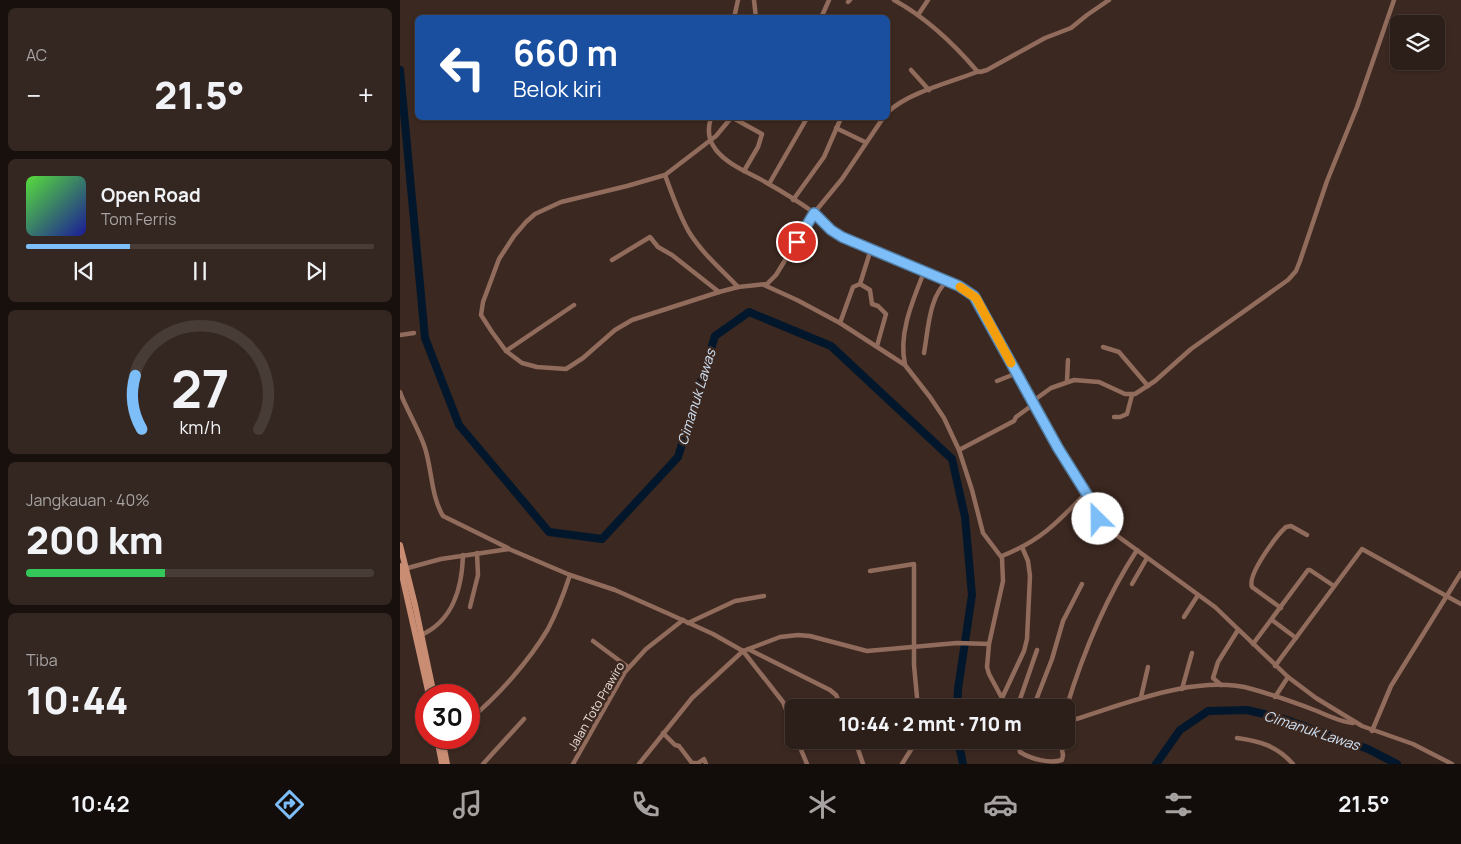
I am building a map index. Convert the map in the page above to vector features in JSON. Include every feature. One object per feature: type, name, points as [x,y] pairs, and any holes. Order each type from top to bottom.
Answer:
[{"type":"main road","points":[[400,545],[412,602],[422,635],[430,684]]},
{"type":"main road","points":[[442,749],[442,764]]},
{"type":"main road","points":[[444,749],[447,764]]},
{"type":"street","points":[[735,15],[738,0]]},
{"type":"street","points":[[754,0],[756,15]]},
{"type":"street","points":[[822,15],[829,0]]},
{"type":"street","points":[[894,0],[933,27],[977,72]]},
{"type":"street","points":[[918,15],[928,0]]},
{"type":"street","points":[[890,110],[895,105],[913,96],[987,70],[1045,38],[1071,28],[1109,0]]},
{"type":"street","points":[[959,450],[1014,421],[1016,417],[1051,388],[1067,381],[1099,382],[1125,394],[1132,395],[1148,386],[1191,349],[1288,280],[1296,271],[1327,181],[1357,107],[1394,0]]},
{"type":"street","points":[[911,70],[929,90]]},
{"type":"street","points":[[710,120],[707,141],[722,157],[814,213],[835,233],[948,282],[967,291],[976,298],[1058,448],[1099,514],[1098,519],[1100,522],[1215,607],[1238,630],[1278,661],[1288,677],[1316,698],[1372,731],[1413,744],[1452,764]]},
{"type":"street","points":[[730,120],[721,131],[665,175],[561,202],[535,214],[514,236],[499,259],[483,302],[481,315],[506,351],[522,363],[537,367],[566,369],[583,358],[625,323],[719,292],[738,287],[764,285],[798,300],[840,323],[905,365],[944,418],[959,450],[983,533],[1002,556],[1004,566],[1003,581],[988,644],[989,674],[1002,698]]},
{"type":"street","points":[[736,120],[762,134],[758,148],[744,170]]},
{"type":"street","points":[[769,184],[806,120]]},
{"type":"street","points":[[793,200],[824,157],[840,120]]},
{"type":"street","points":[[764,285],[776,275],[814,213],[842,180],[880,120]]},
{"type":"street","points":[[836,128],[866,142]]},
{"type":"street","points":[[665,175],[690,234],[709,258],[738,287]]},
{"type":"street","points":[[612,260],[650,237],[658,247],[672,255],[719,292]]},
{"type":"street","points":[[840,323],[853,287],[860,284],[871,250]]},
{"type":"street","points":[[905,365],[902,341],[915,295],[924,272]]},
{"type":"street","points":[[924,353],[934,300],[941,286],[948,282]]},
{"type":"street","points":[[860,284],[870,290],[872,304],[878,306],[886,314],[878,346]]},
{"type":"street","points":[[506,351],[574,305]]},
{"type":"street","points":[[400,336],[414,333]]},
{"type":"street","points":[[1103,347],[1119,352],[1148,386]]},
{"type":"street","points":[[1067,381],[1068,360]]},
{"type":"street","points":[[997,381],[1017,373]]},
{"type":"street","points":[[400,392],[426,450],[442,516],[570,575],[614,590],[686,621],[830,690],[838,699]]},
{"type":"street","points":[[1114,417],[1120,418],[1127,414],[1132,395]]},
{"type":"street","points":[[1002,556],[1022,547],[1056,524],[1086,493]]},
{"type":"street","points":[[1281,608],[1252,587],[1252,578],[1266,553],[1288,525],[1307,535]]},
{"type":"street","points":[[1002,698],[1024,650],[1027,639],[1030,576],[1028,561],[1022,547]]},
{"type":"street","points":[[404,568],[434,560],[509,548]]},
{"type":"street","points":[[1278,661],[1360,550],[1364,549],[1461,604]]},
{"type":"street","points":[[1069,699],[1102,611],[1137,550]]},
{"type":"street","points":[[470,607],[478,575],[477,553]]},
{"type":"street","points":[[422,635],[442,622],[452,608],[461,580],[463,555]]},
{"type":"street","points":[[1132,584],[1148,558]]},
{"type":"street","points":[[870,571],[914,564],[914,667],[917,699]]},
{"type":"street","points":[[1254,642],[1308,570],[1334,586]]},
{"type":"street","points":[[1372,731],[1391,686],[1461,573]]},
{"type":"street","points":[[480,710],[539,643],[557,612],[570,575]]},
{"type":"street","points":[[1037,699],[1066,615],[1082,584]]},
{"type":"street","points":[[1184,617],[1198,595]]},
{"type":"street","name":"Jalan Toto Prawiro","points":[[573,764],[628,667],[646,649],[686,621],[728,604],[764,596]]},
{"type":"street","points":[[1272,620],[1296,638]]},
{"type":"street","points":[[1222,685],[1213,676],[1218,662],[1238,630]]},
{"type":"street","points":[[639,764],[692,698],[745,650],[780,637],[810,636],[867,651],[957,643],[988,644]]},
{"type":"street","points":[[593,641],[628,667]]},
{"type":"street","points":[[745,650],[785,707]]},
{"type":"street","points":[[1020,699],[1037,650]]},
{"type":"street","points":[[1182,689],[1192,653]]},
{"type":"street","points":[[1141,697],[1148,667]]},
{"type":"street","points":[[1275,697],[1288,677]]},
{"type":"street","points":[[1075,718],[1141,697],[1182,689],[1222,685],[1249,688],[1336,719],[1357,723]]},
{"type":"street","points":[[483,764],[524,719]]},
{"type":"street","points":[[663,733],[679,746],[692,763],[704,760],[706,764]]},
{"type":"street","points":[[1237,738],[1265,743],[1287,757],[1293,764]]},
{"type":"street","points":[[801,749],[807,764]]},
{"type":"street","points":[[858,749],[863,764]]},
{"type":"street","points":[[902,764],[911,749]]},
{"type":"street","points":[[1020,749],[1020,752],[1051,764],[1058,763],[1063,757],[1062,749]]},
{"type":"waterway","name":"Cimanuk Lawas","points":[[400,70],[425,338],[459,425],[549,532],[602,539],[678,457],[715,336],[749,312],[831,346],[952,459],[965,517],[972,595],[957,699]]},
{"type":"waterway","name":"Cimanuk Lawas","points":[[1156,764],[1180,730],[1208,711],[1247,710],[1281,718],[1368,749],[1397,764]]},
{"type":"waterway","name":"Cimanuk Lawas","points":[[960,749],[963,764]]},
{"type":"slow traffic","points":[[960,287],[970,292],[976,298],[1011,363]]},
{"type":"route","points":[[797,242],[814,213],[831,230],[842,237],[970,292],[976,298],[1058,448],[1098,512],[1098,519]]}]
